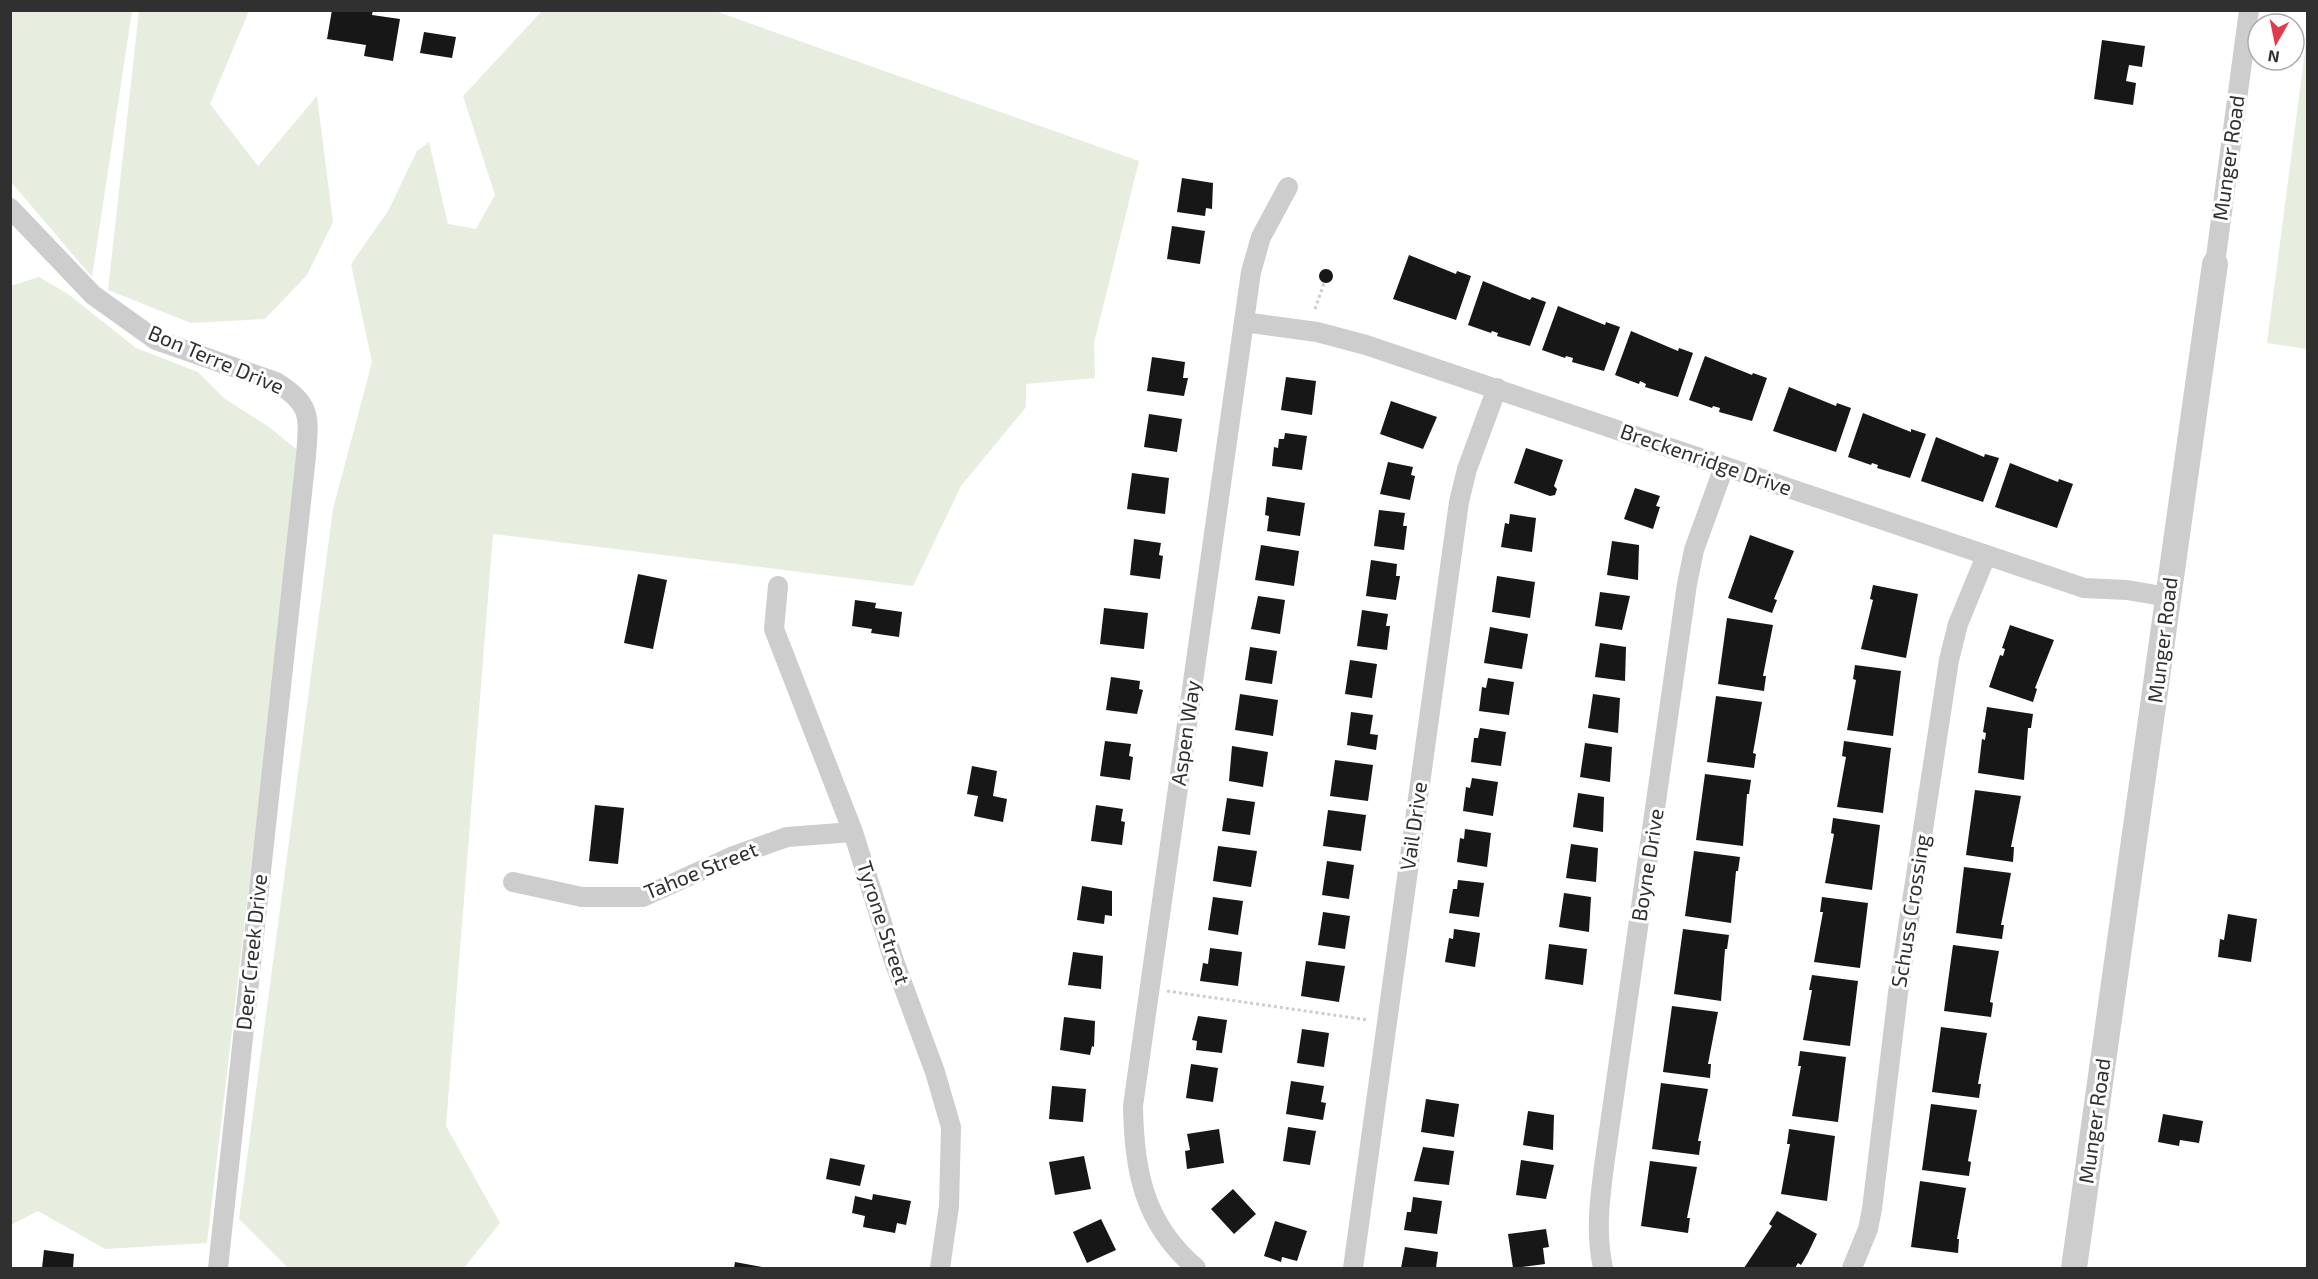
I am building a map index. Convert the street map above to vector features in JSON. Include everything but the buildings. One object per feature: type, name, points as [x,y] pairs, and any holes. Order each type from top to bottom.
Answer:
[{"type":"street","name":"Munger Road","points":[[2074,1269],[2143,795],[2249,10]]},
{"type":"street","name":"Aspen Way","points":[[1196,1269],[1161,1228],[1140,1184],[1135,1158],[1133,1106],[1254,257],[1288,187]]},
{"type":"street","name":"Bon Terre Drive","points":[[10,208],[93,295],[156,340],[276,382],[294,393],[309,415],[285,636]]},
{"type":"street","name":"Breckenridge Drive","points":[[1244,322],[1317,332],[1366,345],[2084,588],[2127,590],[2168,597]]},
{"type":"street","name":"Vail Drive","points":[[1353,1269],[1459,502],[1467,469],[1497,388]]},
{"type":"street","name":"Boyne Drive","points":[[1603,1269],[1598,1247],[1600,1194],[1687,584],[1694,550],[1724,467]]},
{"type":"street","name":"Schuss Crossing","points":[[1852,1269],[1868,1229],[1872,1209],[1898,993],[1949,660],[1958,624],[1986,556]]},
{"type":"street","name":"Tyrone Street","points":[[778,586],[774,628],[854,832],[894,961],[935,1072],[951,1127],[949,1206],[940,1269]]},
{"type":"street","name":"Deer Creek Drive","points":[[218,1269],[285,636]]},
{"type":"street","name":"Tahoe Street","points":[[513,882],[582,897],[643,897],[731,857],[787,837],[854,832]]},
{"type":"path","points":[[1315,309],[1324,283]]},
{"type":"path","points":[[1162,990],[1374,1020]]},
{"type":"shaded area","points":[[10,11],[132,11],[92,277],[11,182]]},
{"type":"shaded area","points":[[139,11],[249,11],[210,104],[258,166],[317,96],[333,222],[307,275],[265,319],[191,323],[108,290]]},
{"type":"shaded area","points":[[542,11],[715,11],[1139,161],[1094,343],[1095,378],[1026,384],[1026,407],[961,486],[913,586],[493,534],[446,1126],[500,1223],[464,1268],[288,1268],[239,1219],[333,509],[372,362],[351,264],[388,211],[417,151],[429,142],[448,224],[476,229],[495,195],[463,96]]},
{"type":"shaded area","points":[[2307,35],[2307,349],[2267,343],[2302,72],[2306,72]]},
{"type":"shaded area","points":[[39,277],[68,294],[136,348],[198,372],[225,399],[269,427],[300,452],[207,1243],[105,1249],[38,1211],[11,1225],[10,286]]}]
